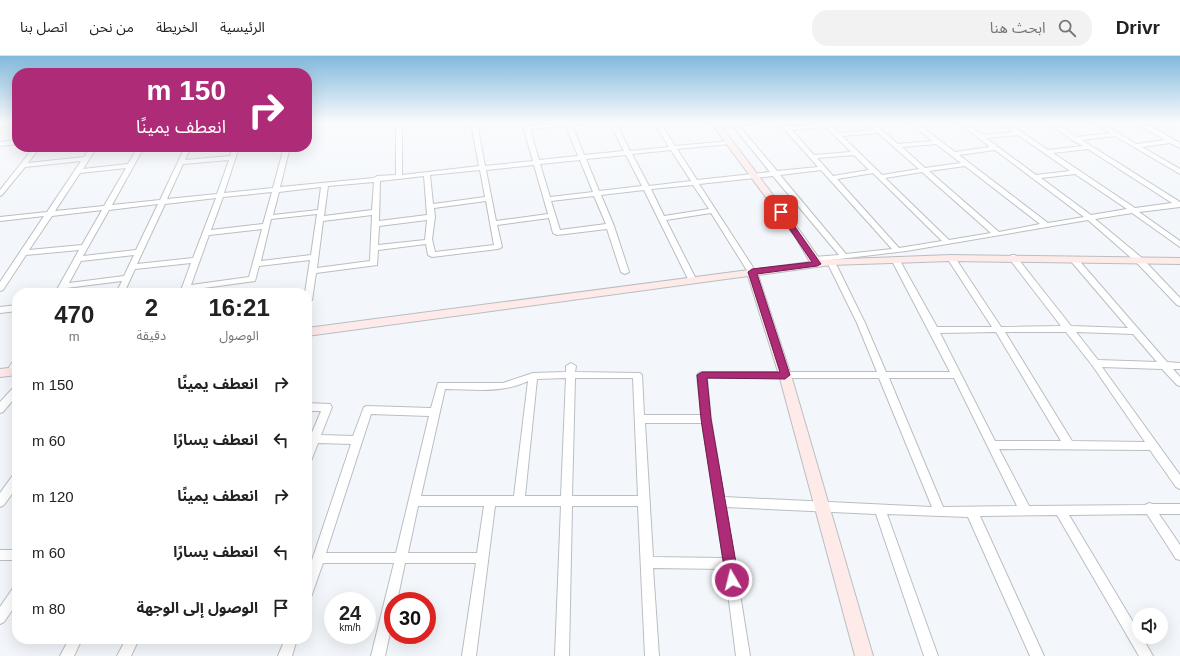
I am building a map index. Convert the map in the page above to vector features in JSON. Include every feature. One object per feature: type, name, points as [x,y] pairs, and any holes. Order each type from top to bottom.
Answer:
[{"type":"street","points":[[399,151],[399,176]]},
{"type":"street","points":[[427,173],[431,218],[428,242],[432,255],[498,247],[480,151]]},
{"type":"street","points":[[532,151],[557,232],[610,226]]},
{"type":"street","points":[[580,151],[610,226],[625,272]]},
{"type":"street","points":[[627,151],[647,188],[692,280]]},
{"type":"street","points":[[0,219],[377,178],[650,151]]},
{"type":"street","points":[[674,151],[752,272],[785,375],[864,656]]},
{"type":"street","points":[[736,151],[815,261]]},
{"type":"street","points":[[756,151],[845,257]]},
{"type":"street","points":[[806,151],[832,178],[896,254],[1025,510]]},
{"type":"street","points":[[903,151],[998,234]]},
{"type":"street","points":[[948,151],[1046,225]]},
{"type":"street","points":[[952,154],[974,151]]},
{"type":"street","points":[[1000,151],[1089,217],[1139,260],[1180,303]]},
{"type":"street","points":[[1047,152],[1055,151]]},
{"type":"street","points":[[1094,151],[1179,205]]},
{"type":"street","points":[[1144,151],[1180,172]]},
{"type":"street","points":[[0,194],[33,152]]},
{"type":"street","points":[[1,284],[91,152]]},
{"type":"street","points":[[62,288],[138,152]]},
{"type":"street","points":[[122,288],[186,152]]},
{"type":"street","points":[[186,288],[207,233],[234,152]]},
{"type":"street","points":[[197,288],[252,279],[286,152]]},
{"type":"street","points":[[1047,152],[1134,210],[1180,245]]},
{"type":"street","points":[[812,158],[856,153],[947,242]]},
{"type":"street","points":[[181,162],[232,158]]},
{"type":"street","points":[[23,165],[86,159]]},
{"type":"street","points":[[881,177],[925,171],[935,167],[966,164]]},
{"type":"street","points":[[78,170],[131,166]]},
{"type":"street","points":[[547,199],[823,168]]},
{"type":"street","points":[[832,178],[875,171]]},
{"type":"street","points":[[1034,177],[1075,172]]},
{"type":"street","points":[[312,271],[374,263],[377,178]]},
{"type":"street","points":[[310,288],[315,257],[319,216],[325,184]]},
{"type":"street","points":[[430,206],[489,199]]},
{"type":"street","points":[[815,261],[831,262],[896,254],[947,242],[1089,217],[1179,205]]},
{"type":"street","points":[[662,218],[712,210]]},
{"type":"street","points":[[269,217],[319,216],[376,212]]},
{"type":"street","points":[[494,223],[552,216]]},
{"type":"street","points":[[375,224],[431,218]]},
{"type":"street","points":[[207,233],[266,226]]},
{"type":"street","points":[[375,248],[428,242]]},
{"type":"street","points":[[23,253],[86,246]]},
{"type":"street","points":[[79,259],[140,252]]},
{"type":"street","points":[[312,331],[752,272],[845,257],[896,254],[951,258],[1012,257],[1180,261]]},
{"type":"street","points":[[256,264],[315,257]]},
{"type":"street","points":[[1012,257],[1095,363],[1180,484]]},
{"type":"street","points":[[951,258],[999,330],[1068,444]]},
{"type":"street","points":[[1073,259],[1180,383]]},
{"type":"street","points":[[132,267],[196,260]]},
{"type":"street","points":[[831,262],[862,323],[940,512]]},
{"type":"street","points":[[67,288],[127,278]]},
{"type":"street","points":[[0,310],[12,309]]},
{"type":"street","points":[[934,330],[1134,330]]},
{"type":"street","points":[[1095,363],[1180,366]]},
{"type":"street","points":[[562,656],[571,370]]},
{"type":"street","points":[[378,656],[441,385],[503,386],[516,383],[533,376],[571,370],[637,375],[652,656]]},
{"type":"street","points":[[743,656],[721,502],[706,419],[702,375],[956,375]]},
{"type":"street","points":[[519,501],[533,376]]},
{"type":"street","points":[[0,409],[12,395]]},
{"type":"street","points":[[312,407],[327,407],[312,438]]},
{"type":"street","points":[[312,570],[319,558],[367,410],[435,412]]},
{"type":"street","points":[[639,419],[706,419]]},
{"type":"street","points":[[312,440],[357,440]]},
{"type":"street","points":[[991,445],[1068,444],[1153,446]]},
{"type":"street","points":[[1,498],[12,484]]},
{"type":"street","points":[[415,501],[644,501]]},
{"type":"street","points":[[469,656],[490,501]]},
{"type":"street","points":[[721,502],[940,512],[1180,508]]},
{"type":"street","points":[[1149,508],[1180,555]]},
{"type":"street","points":[[880,510],[931,656]]},
{"type":"street","points":[[1060,510],[1146,656]]},
{"type":"street","points":[[972,512],[1037,656]]},
{"type":"street","points":[[0,555],[12,555]]},
{"type":"street","points":[[319,558],[482,558]]},
{"type":"street","points":[[647,562],[730,564]]},
{"type":"street","points":[[0,618],[12,600]]},
{"type":"street","points":[[67,656],[73,644]]},
{"type":"street","points":[[124,656],[130,644]]},
{"type":"street","points":[[286,656],[290,644]]},
{"type":"route","points":[[732,580],[721,502],[706,419],[702,375],[785,375],[752,272],[817,264],[800,237],[781,212]]}]
